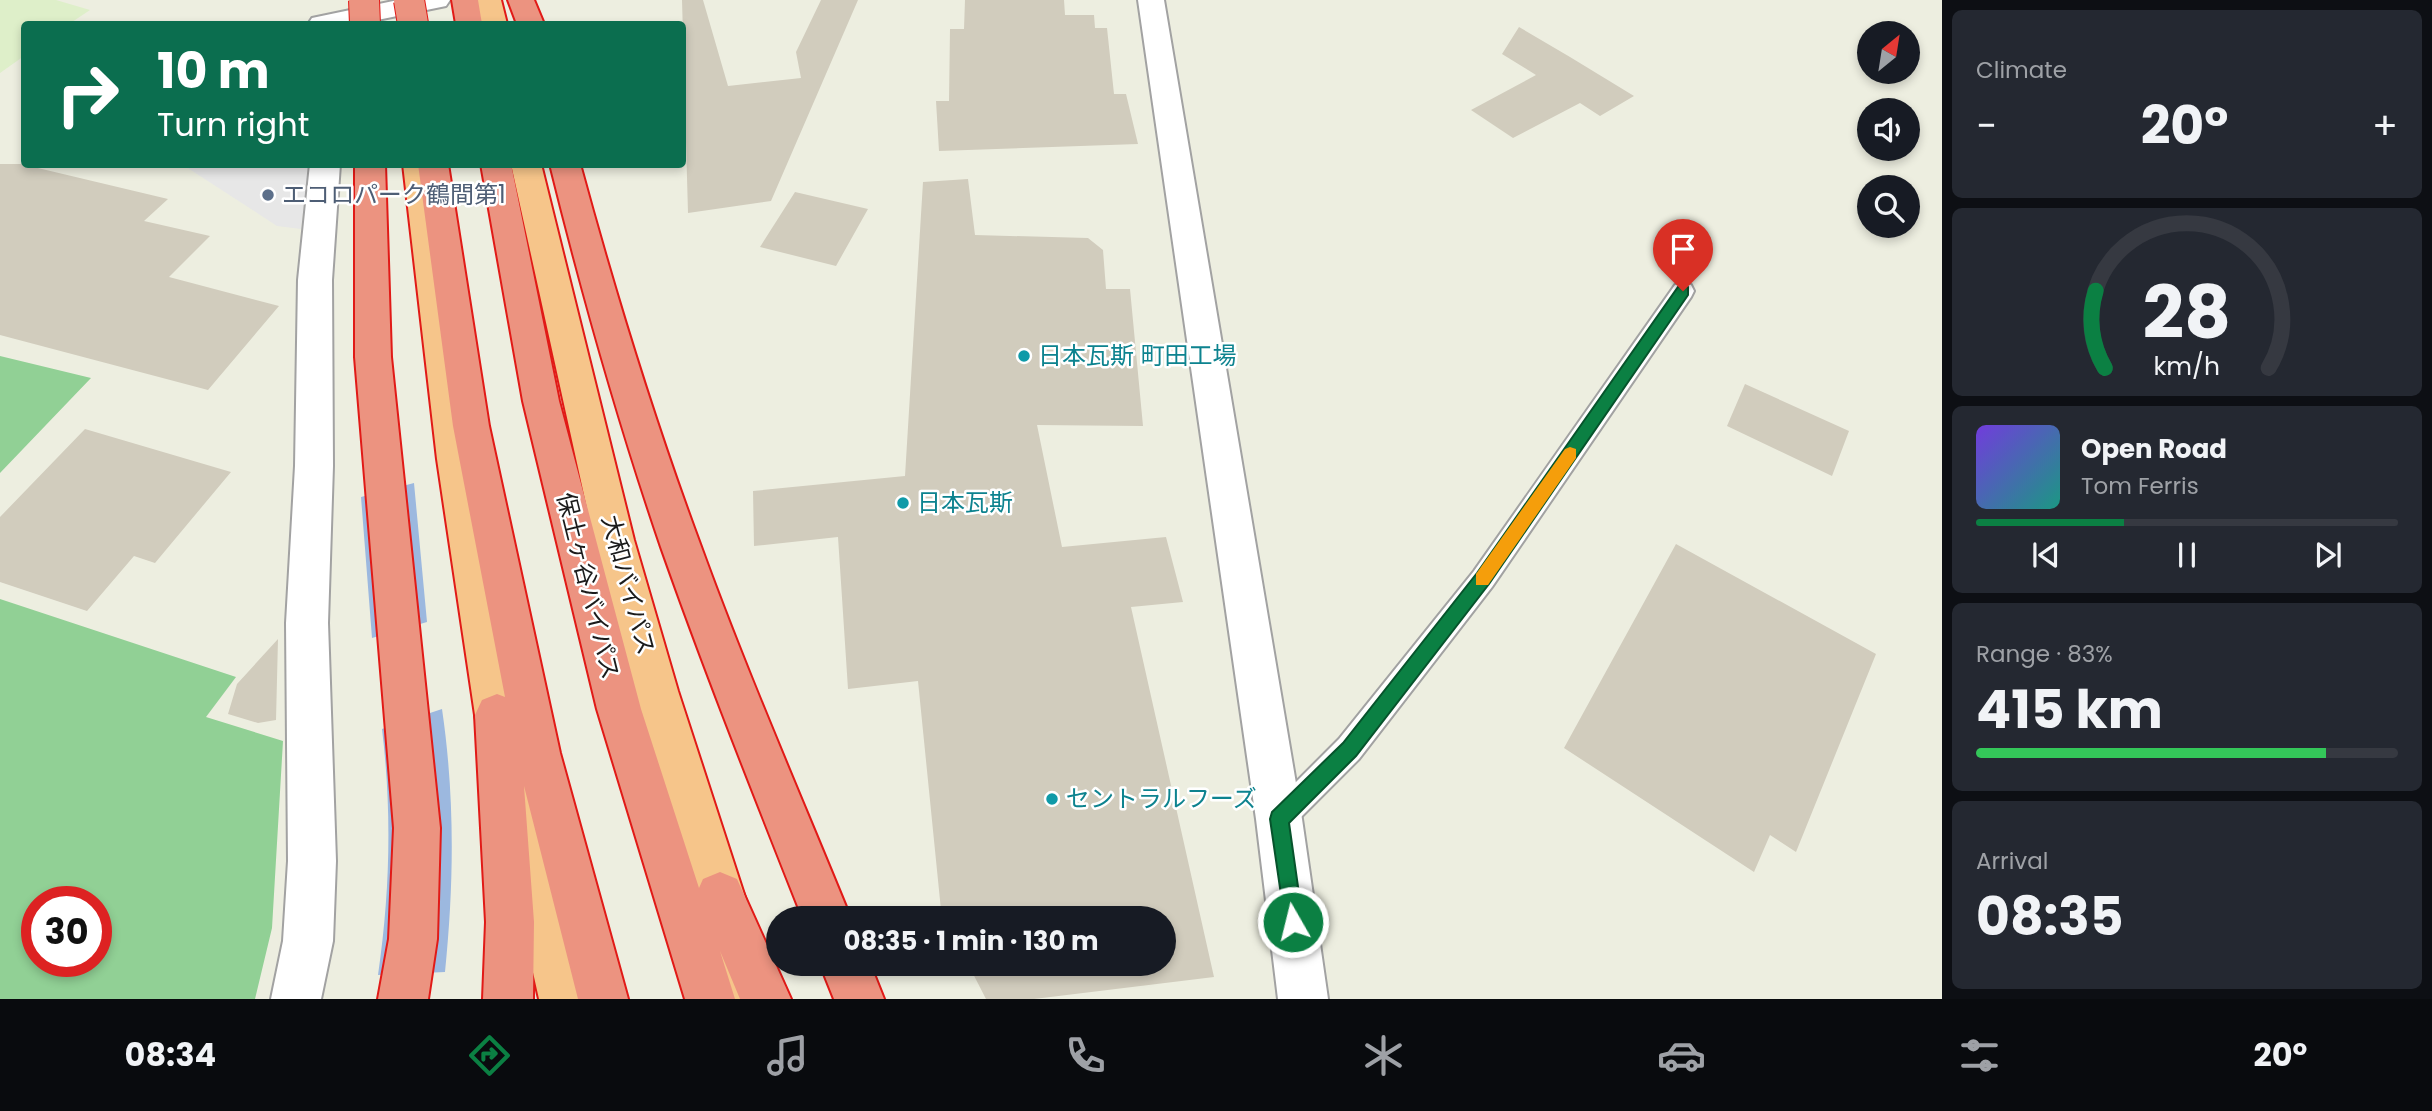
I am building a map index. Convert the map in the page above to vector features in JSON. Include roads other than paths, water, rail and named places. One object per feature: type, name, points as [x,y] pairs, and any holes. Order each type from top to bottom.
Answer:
[{"type":"highway","points":[[364,0],[365,21]]},
{"type":"highway","points":[[465,0],[468,21]]},
{"type":"highway","points":[[488,0],[493,21]]},
{"type":"highway","points":[[522,0],[529,21]]},
{"type":"highway","points":[[370,168],[373,357],[417,828],[412,939],[403,999]]},
{"type":"highway","points":[[419,168],[456,459],[497,715],[564,999]]},
{"type":"highway","points":[[434,168],[471,426],[538,753],[603,999]]},
{"type":"highway","name":"保土ヶ谷バイパス","points":[[497,168],[541,401],[619,709],[710,999]]},
{"type":"highway","name":"大和バイパス","points":[[527,168],[614,540],[656,691],[752,999]]},
{"type":"highway","points":[[566,168],[616,354],[664,499],[700,601],[822,906]]},
{"type":"highway","points":[[497,715],[510,922],[508,999]]},
{"type":"highway","points":[[720,896],[766,999]]},
{"type":"highway","points":[[850,976],[859,999]]},
{"type":"street","points":[[341,21],[404,11],[437,0]]},
{"type":"street","points":[[1151,0],[1279,819],[1303,999]]},
{"type":"street","points":[[296,999],[307,942],[312,861],[307,623],[314,467],[315,280],[325,168]]},
{"type":"lane","points":[[1279,819],[1349,750],[1483,579],[1683,291]]},
{"type":"water","points":[[414,483],[427,622],[372,638],[361,497]]},
{"type":"water","points":[[442,709],[452,841],[445,972],[378,975],[388,852],[382,729]]},
{"type":"place","name":"エコロパーク鶴間第1","points":[[268,195]]},
{"type":"place","name":"日本瓦斯 町田工場","points":[[1024,356]]},
{"type":"place","name":"日本瓦斯","points":[[903,503]]},
{"type":"place","name":"セントラルフーズ","points":[[1052,799]]}]
